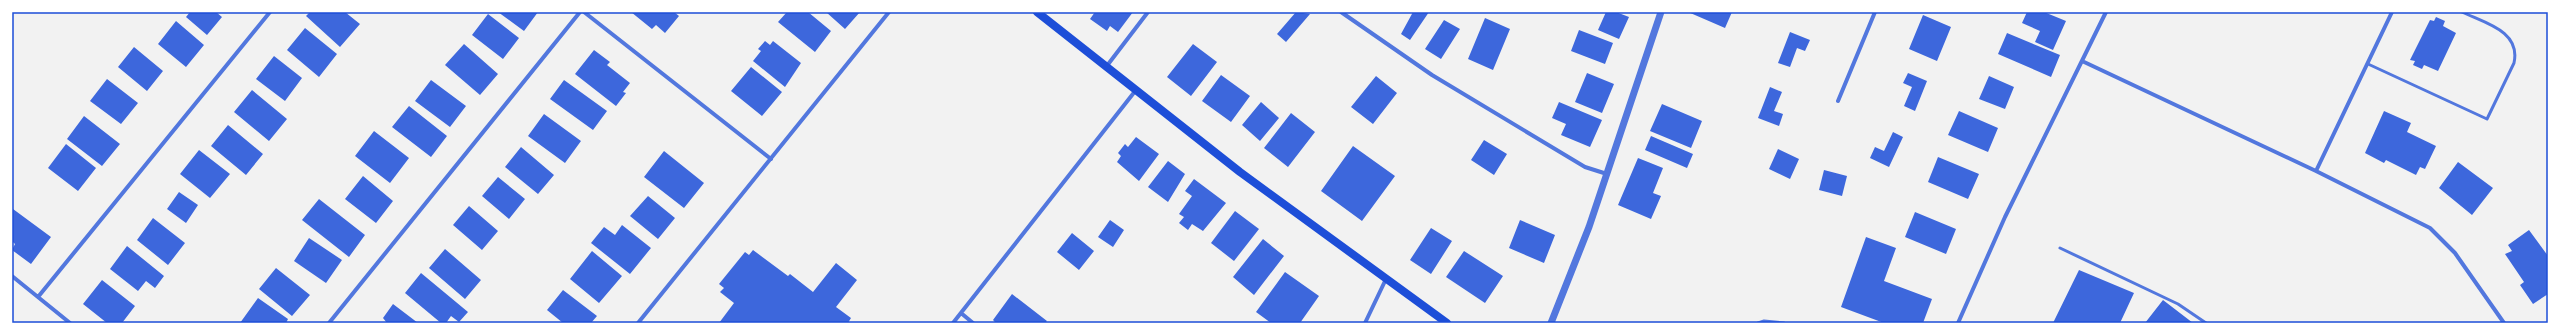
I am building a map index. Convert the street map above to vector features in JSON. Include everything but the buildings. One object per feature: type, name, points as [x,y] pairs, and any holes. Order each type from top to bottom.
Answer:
[{"type":"main road","points":[[1037,12],[1240,172],[1386,280],[1447,323]]},
{"type":"street","points":[[38,297],[270,12]]},
{"type":"street","points":[[329,323],[580,12]]},
{"type":"street","points":[[584,12],[771,159]]},
{"type":"street","points":[[638,323],[889,12]]},
{"type":"street","points":[[1106,67],[1148,12]]},
{"type":"street","points":[[1341,12],[1452,87],[1585,166],[1607,174]]},
{"type":"street","points":[[1551,323],[1589,227],[1661,12]]},
{"type":"street","points":[[1838,101],[1875,12]]},
{"type":"street","points":[[1958,323],[2005,216],[2106,12]]},
{"type":"street","points":[[2316,171],[2392,12]]},
{"type":"street","points":[[2082,61],[2316,171],[2430,228],[2456,253],[2504,323]]},
{"type":"street","points":[[953,323],[1136,90]]},
{"type":"street","points":[[12,276],[70,323]]},
{"type":"street","points":[[1365,323],[1386,280]]},
{"type":"street","points":[[961,313],[973,323]]},
{"type":"lane","points":[[2368,64],[2487,119],[2514,63],[2514,48],[2507,34],[2462,12]]},
{"type":"lane","points":[[2060,248],[2165,297],[2206,323]]},
{"type":"lane","points":[[1758,323],[1764,320],[1784,323]]}]
